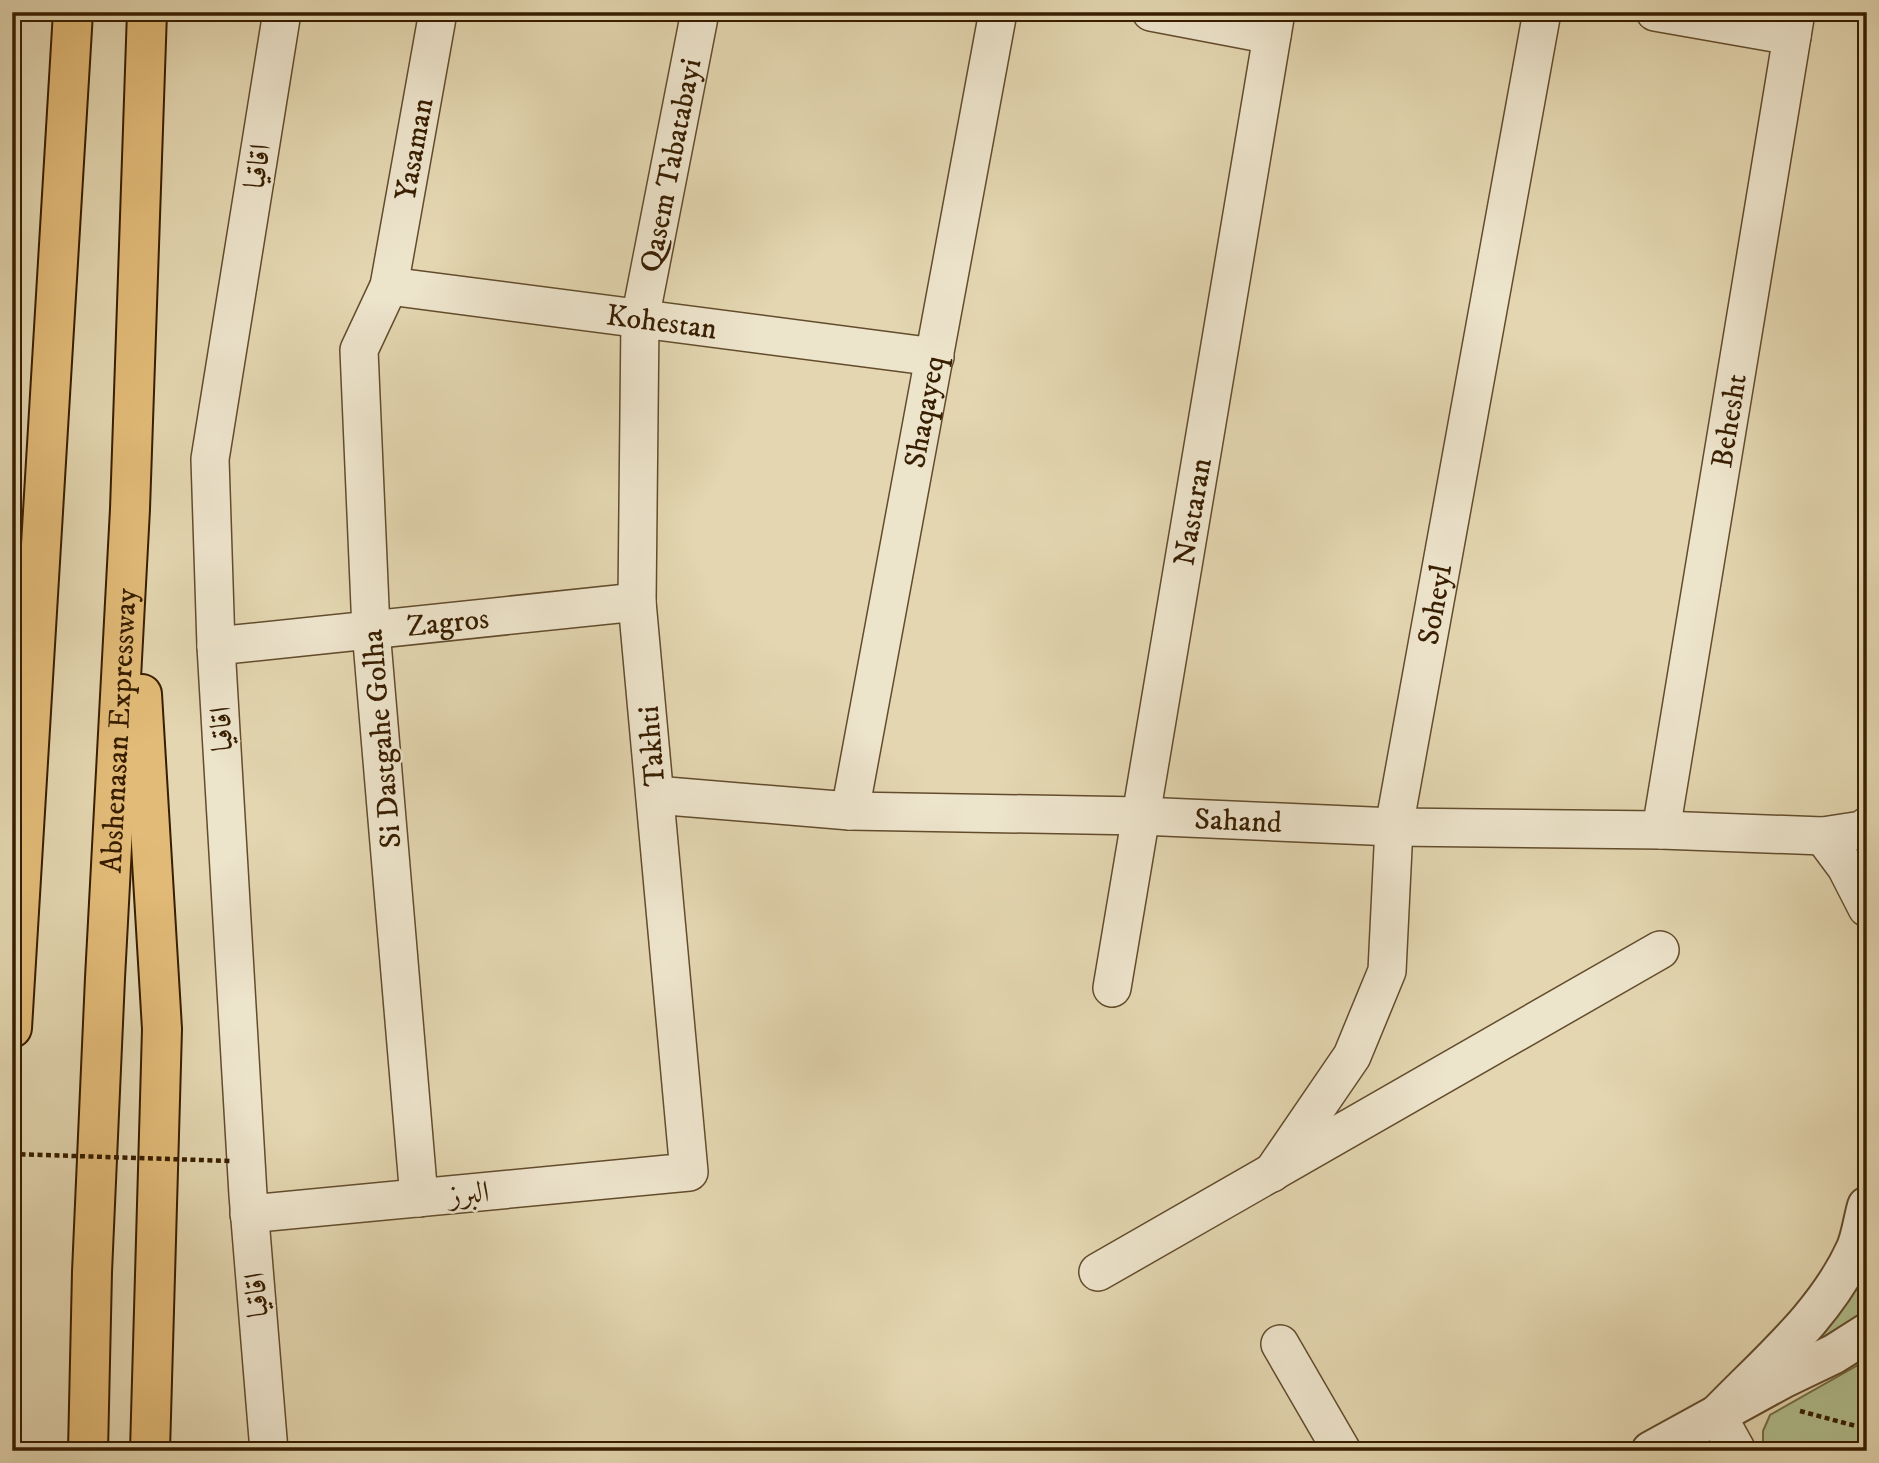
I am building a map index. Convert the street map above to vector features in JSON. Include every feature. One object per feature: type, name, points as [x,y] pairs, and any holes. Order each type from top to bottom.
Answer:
[{"type":"highway","points":[[12,1028],[73,12]]},
{"type":"highway","name":"Abshenasan Expressway","points":[[88,1451],[92,1272],[130,509],[147,12]]},
{"type":"highway","points":[[130,509],[162,1029],[150,1451]]},
{"type":"street","name":"اقاقیا","points":[[268,1451],[249,1214],[216,646],[210,459],[282,12]]},
{"type":"street","name":"Yasaman","points":[[389,286],[438,12]]},
{"type":"street","name":"Qasem Tabatabayi","points":[[640,319],[700,12]]},
{"type":"street","name":"Shaqayeq","points":[[850,811],[998,12]]},
{"type":"street","name":"Nastaran","points":[[1112,988],[1274,24],[1151,12]]},
{"type":"street","name":"Soheyl","points":[[1272,1172],[1352,1056],[1387,971],[1394,827],[1542,12]]},
{"type":"street","points":[[1655,12],[1794,24]]},
{"type":"street","name":"Behesht","points":[[1661,830],[1794,24]]},
{"type":"street","name":"Kohestan","points":[[389,286],[935,357]]},
{"type":"street","name":"Si Dastgahe Golha","points":[[389,286],[359,350],[371,630],[419,1198]]},
{"type":"street","name":"Takhti","points":[[640,319],[637,602],[689,1172]]},
{"type":"street","name":"Zagros","points":[[216,646],[637,602]]},
{"type":"street","name":"Sahand","points":[[655,795],[850,811],[1141,816],[1394,827],[1661,830],[1823,836],[1862,830],[1867,826]]},
{"type":"street","points":[[1823,836],[1846,867],[1867,908]]},
{"type":"street","points":[[1098,1272],[1660,950]]},
{"type":"street","name":"البرز","points":[[249,1214],[689,1172]]},
{"type":"street","points":[[1717,1415],[1812,1317],[1832,1290],[1857,1246],[1867,1206]]},
{"type":"street","points":[[1651,1451],[1784,1378],[1834,1354],[1867,1333]]},
{"type":"street","points":[[1280,1344],[1342,1451]]},
{"type":"street","points":[[1717,1415],[1737,1451]]},
{"type":"path","points":[[12,1154],[232,1161]]},
{"type":"path","points":[[1784,1378],[1797,1410],[1867,1429]]},
{"type":"green space","points":[[1867,1259],[1867,1322],[1774,1375]]},
{"type":"green space","points":[[1867,1360],[1867,1451],[1763,1451],[1763,1431],[1770,1415]]}]
